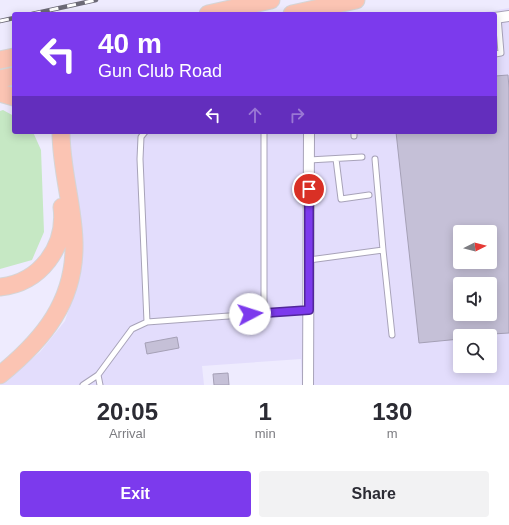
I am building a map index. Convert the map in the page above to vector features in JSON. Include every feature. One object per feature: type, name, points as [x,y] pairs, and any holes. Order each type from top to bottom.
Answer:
[{"type":"main road","points":[[217,12],[271,0]]},
{"type":"main road","points":[[300,10],[356,0]]},
{"type":"main road","points":[[0,60],[12,57]]},
{"type":"main road","points":[[0,79],[12,76]]},
{"type":"main road","points":[[0,93],[12,96]]},
{"type":"main road","points":[[0,288],[12,286],[28,279],[41,269],[54,253],[58,244],[62,224],[62,211],[55,134]]},
{"type":"main road","points":[[0,375],[27,353],[56,315],[64,300],[72,272],[74,241],[55,134]]},
{"type":"street","points":[[497,17],[509,16]]},
{"type":"street","points":[[308,385],[310,134]]},
{"type":"lane","points":[[497,24],[501,53],[497,54]]},
{"type":"lane","points":[[143,134],[141,137],[140,159],[147,322]]},
{"type":"lane","points":[[264,134],[264,312]]},
{"type":"lane","points":[[309,160],[362,157]]},
{"type":"lane","points":[[336,159],[341,199],[369,195]]},
{"type":"lane","points":[[375,159],[392,335]]},
{"type":"lane","points":[[309,260],[383,250]]},
{"type":"lane","points":[[83,385],[98,375],[132,329],[147,322],[264,312],[309,310]]},
{"type":"lane","points":[[98,375],[100,385]]},
{"type":"shaded area","points":[[509,8],[509,385],[302,385],[301,359],[202,366],[204,385],[0,385],[40,352],[65,321],[81,271],[82,233],[67,134],[497,134],[497,12],[485,12]]},
{"type":"green space","points":[[3,110],[12,115],[12,134],[34,134],[41,150],[44,232],[32,260],[0,269],[0,111]]},
{"type":"building","points":[[508,75],[509,333],[497,334],[497,329],[453,329],[453,340],[419,343],[396,134],[497,134],[497,76]]},
{"type":"building","points":[[177,337],[179,348],[147,354],[145,343]]},
{"type":"building","points":[[228,373],[229,385],[214,385],[213,374]]},
{"type":"railway","points":[[41,12],[96,0]]},
{"type":"railway","points":[[0,21],[12,18]]},
{"type":"route","points":[[250,314],[309,310],[309,189]]}]
